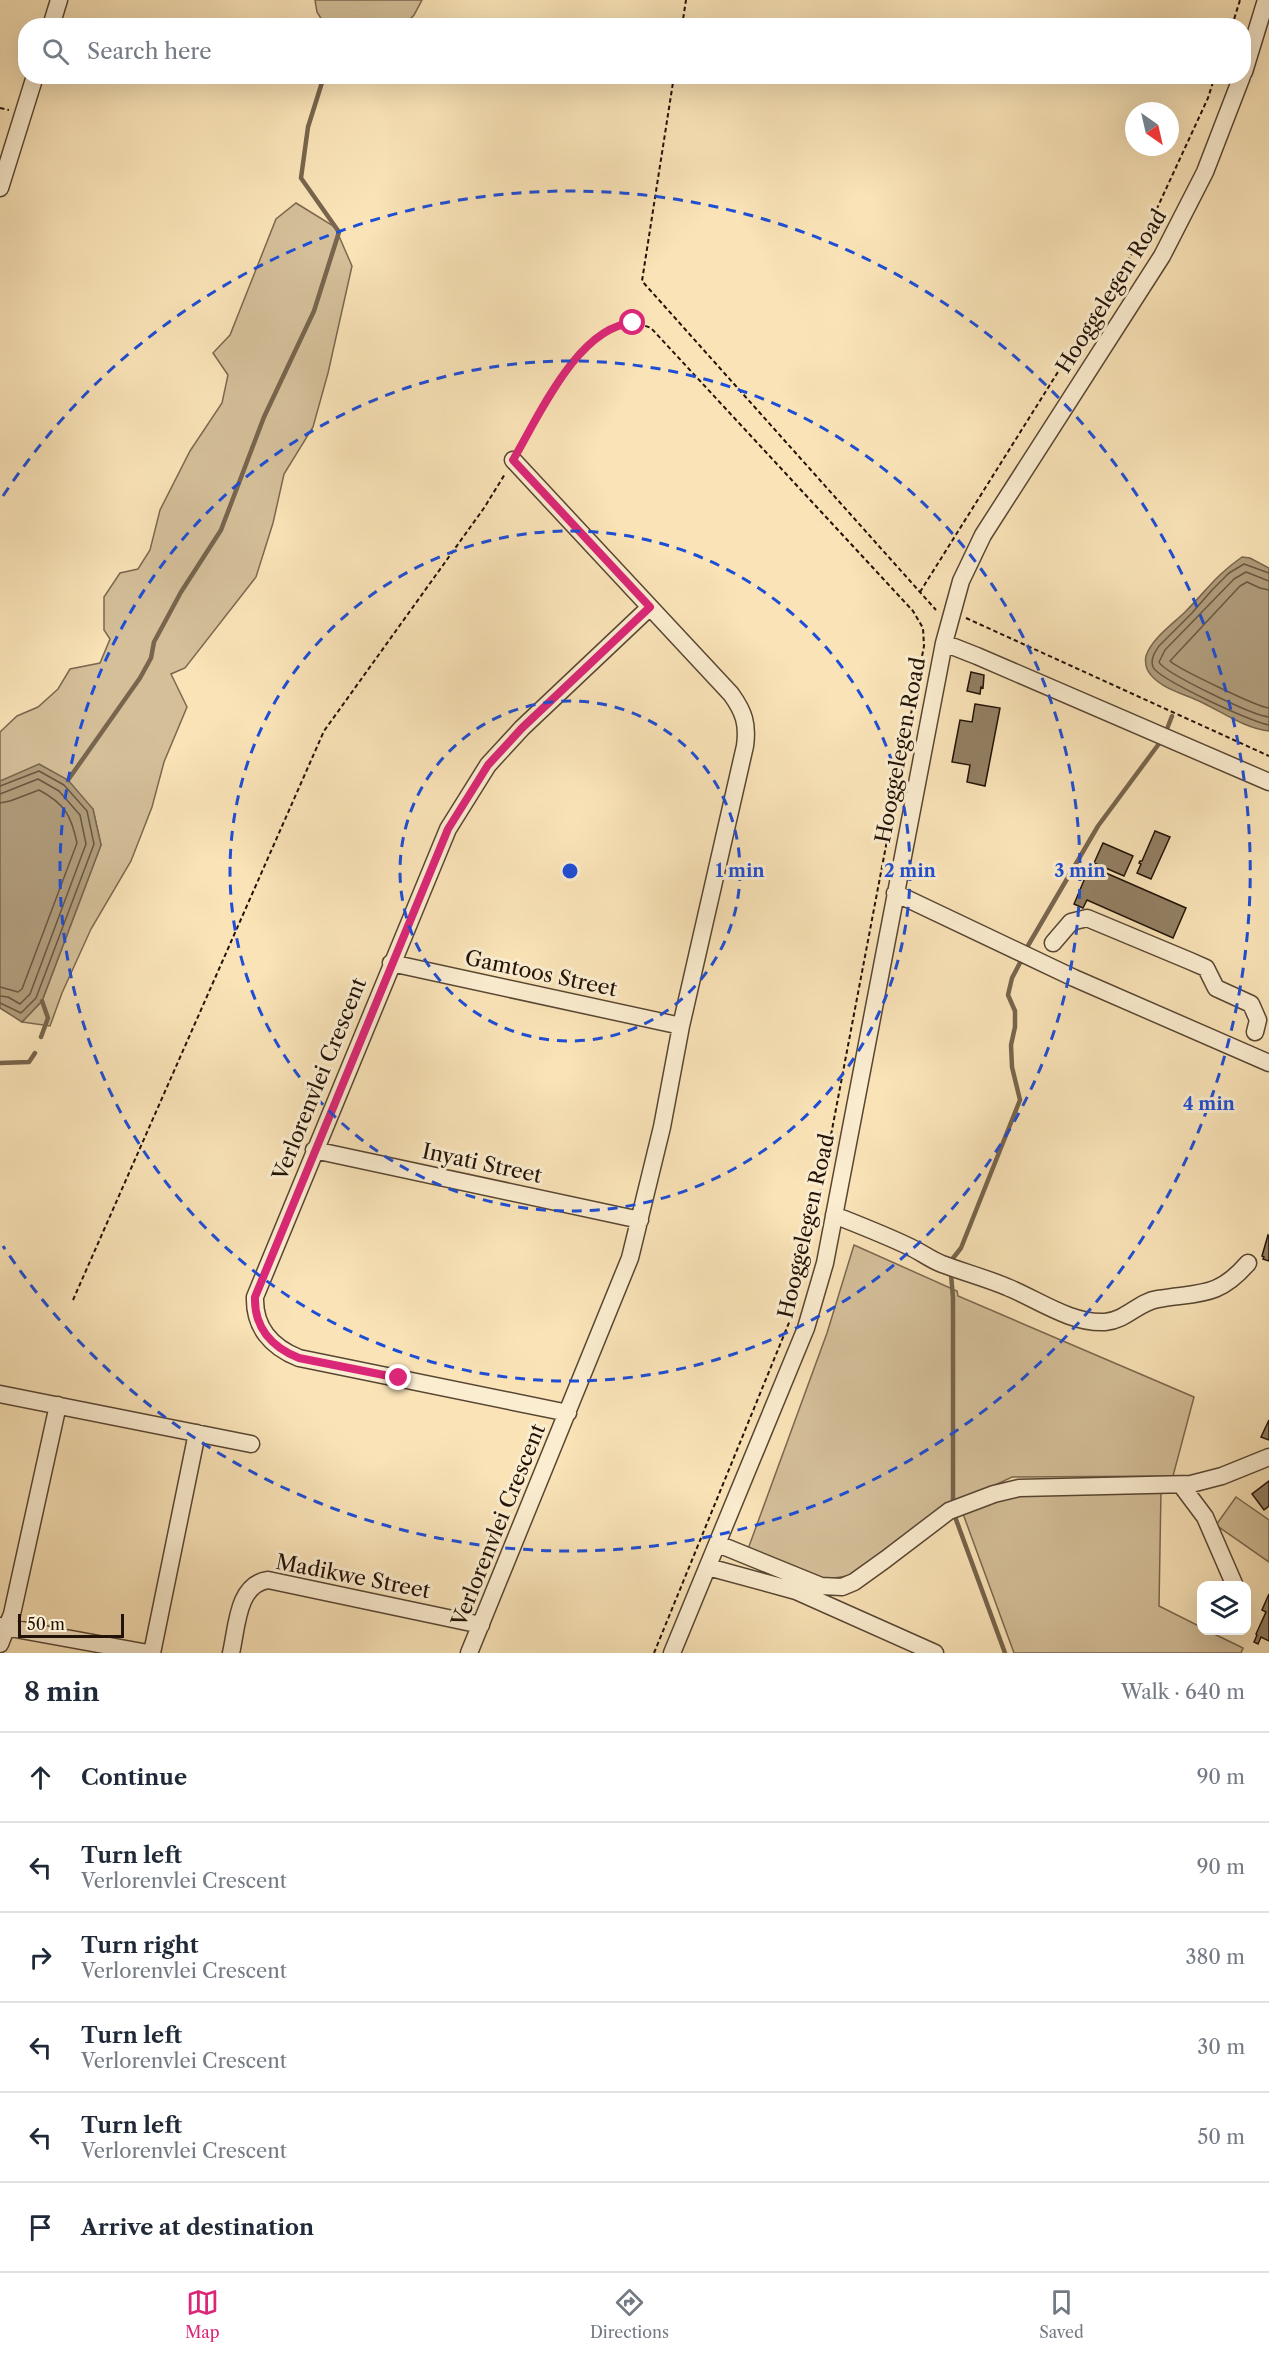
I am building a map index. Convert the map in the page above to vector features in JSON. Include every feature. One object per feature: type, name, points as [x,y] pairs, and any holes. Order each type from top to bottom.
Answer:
[{"type":"street","points":[[53,18],[59,0]]},
{"type":"street","name":"Hooggelegen Road","points":[[1251,48],[1266,0]]},
{"type":"street","points":[[0,188],[33,84]]},
{"type":"street","name":"Hooggelegen Road","points":[[672,1653],[806,1329],[825,1263],[944,643],[961,581],[982,536],[1120,324],[1182,221],[1214,152],[1239,84]]},
{"type":"street","name":"Verlorenvlei Crescent","points":[[470,1653],[630,1258],[662,1127],[681,1026],[740,769],[747,729],[742,709],[731,694],[513,460]]},
{"type":"street","name":"Verlorenvlei Crescent","points":[[568,1413],[299,1358],[286,1353],[269,1340],[257,1320],[255,1297],[448,829],[488,765],[522,728],[650,607]]},
{"type":"street","points":[[944,643],[1269,782]]},
{"type":"street","points":[[895,893],[1074,978],[1269,1063]]},
{"type":"street","points":[[1053,944],[1071,922],[1087,918],[1206,968],[1216,988],[1251,1005],[1258,1020],[1255,1032]]},
{"type":"street","name":"Gamtoos Street","points":[[391,963],[681,1026]]},
{"type":"street","name":"Inyati Street","points":[[314,1150],[640,1220]]},
{"type":"street","points":[[834,1215],[883,1235],[939,1263],[1005,1286],[1068,1315],[1094,1321],[1103,1322],[1123,1318],[1151,1300],[1195,1295],[1220,1288],[1239,1274],[1248,1263]]},
{"type":"street","points":[[0,1394],[251,1444]]},
{"type":"street","points":[[0,1644],[3,1627],[12,1614],[58,1406]]},
{"type":"street","points":[[3,1627],[150,1653],[197,1433]]},
{"type":"street","points":[[718,1544],[821,1586],[842,1587],[854,1582],[955,1509],[994,1494],[1019,1488],[1181,1485],[1222,1476],[1269,1456]]},
{"type":"street","points":[[1181,1485],[1205,1517],[1233,1581]]},
{"type":"street","points":[[708,1567],[796,1592],[935,1653]]},
{"type":"street","name":"Madikwe Street","points":[[231,1653],[244,1596],[255,1583],[268,1580],[481,1625]]},
{"type":"path","points":[[683,18],[686,0]]},
{"type":"path","points":[[1234,18],[1240,0]]},
{"type":"path","points":[[673,84],[642,281],[920,592],[950,618],[1269,756]]},
{"type":"path","points":[[920,592],[1147,230],[1212,84]]},
{"type":"path","points":[[73,1300],[324,731],[484,508],[569,365],[578,354],[617,325],[633,323],[658,334],[913,611],[922,628],[924,646],[802,1284]]},
{"type":"path","points":[[654,1653],[796,1306]]},
{"type":"shaded area","points":[[315,0],[422,0],[411,18],[321,18]]},
{"type":"shaded area","points":[[296,203],[335,227],[352,266],[328,373],[313,427],[284,474],[273,523],[256,577],[185,668],[171,674],[187,707],[164,762],[152,807],[131,861],[91,929],[50,1026],[22,1022],[42,1001],[101,845],[93,809],[0,781],[0,732],[17,716],[38,707],[58,689],[70,669],[100,663],[110,639],[104,630],[104,597],[120,573],[138,569],[150,550],[160,510],[190,451],[222,403],[228,375],[213,353],[230,335],[276,219]]},
{"type":"shaded area","points":[[854,1245],[957,1291],[958,1296],[1194,1397],[1173,1476],[1012,1477],[957,1503],[853,1575],[822,1580],[748,1549],[827,1333]]},
{"type":"shaded area","points":[[1161,1490],[1159,1606],[1197,1625],[1197,1635],[1216,1635],[1243,1648],[1241,1653],[1014,1653],[962,1511],[1010,1495]]},
{"type":"shaded area","points":[[1236,1497],[1269,1520],[1269,1562],[1216,1525]]},
{"type":"water","points":[[1242,557],[1250,558],[1269,568],[1269,731],[1243,723],[1171,690],[1151,676],[1146,665],[1149,649],[1158,637],[1218,576]]},
{"type":"water","points":[[39,764],[68,780],[93,809],[101,845],[42,1001],[22,1022],[0,1008],[0,781]]},
{"type":"building","points":[[971,672],[984,675],[980,694],[967,691]]},
{"type":"building","points":[[975,704],[1000,708],[985,786],[967,782],[970,765],[952,762],[960,720],[972,722]]},
{"type":"building","points":[[1155,831],[1170,837],[1151,879],[1137,873],[1141,864],[1139,863]]},
{"type":"building","points":[[1103,843],[1133,856],[1124,876],[1094,863]]},
{"type":"building","points":[[1090,866],[1186,908],[1173,938],[1087,900],[1083,908],[1074,904]]},
{"type":"building","points":[[1268,1235],[1269,1261],[1263,1259],[1262,1256]]},
{"type":"building","points":[[1269,1420],[1269,1440],[1261,1437]]},
{"type":"building","points":[[1269,1481],[1269,1506],[1264,1510],[1252,1494]]},
{"type":"building","points":[[1269,1594],[1269,1641],[1261,1637],[1258,1644],[1254,1642],[1266,1612],[1262,1610]]},
{"type":"waterway","points":[[68,780],[140,678],[151,658],[154,642],[181,592],[221,530],[264,417],[314,311],[339,232],[301,178],[308,127],[321,84]]},
{"type":"waterway","points":[[1167,729],[1172,716]]},
{"type":"waterway","points":[[1026,949],[1098,826],[1161,741]]},
{"type":"waterway","points":[[950,1262],[961,1248],[1020,1100],[1012,1067],[1011,1045],[1015,1027],[1015,1011],[1008,995],[1012,978],[1022,959]]},
{"type":"waterway","points":[[41,1037],[48,1018],[42,1001]]},
{"type":"waterway","points":[[0,1063],[29,1062],[35,1053]]},
{"type":"waterway","points":[[951,1274],[953,1506]]},
{"type":"waterway","points":[[954,1514],[1005,1653]]},
{"type":"route","points":[[399,1378],[299,1358],[286,1353],[269,1340],[263,1332],[257,1320],[255,1297],[448,829],[488,765],[568,682],[650,607],[513,460],[573,359],[610,328],[633,323]]}]
